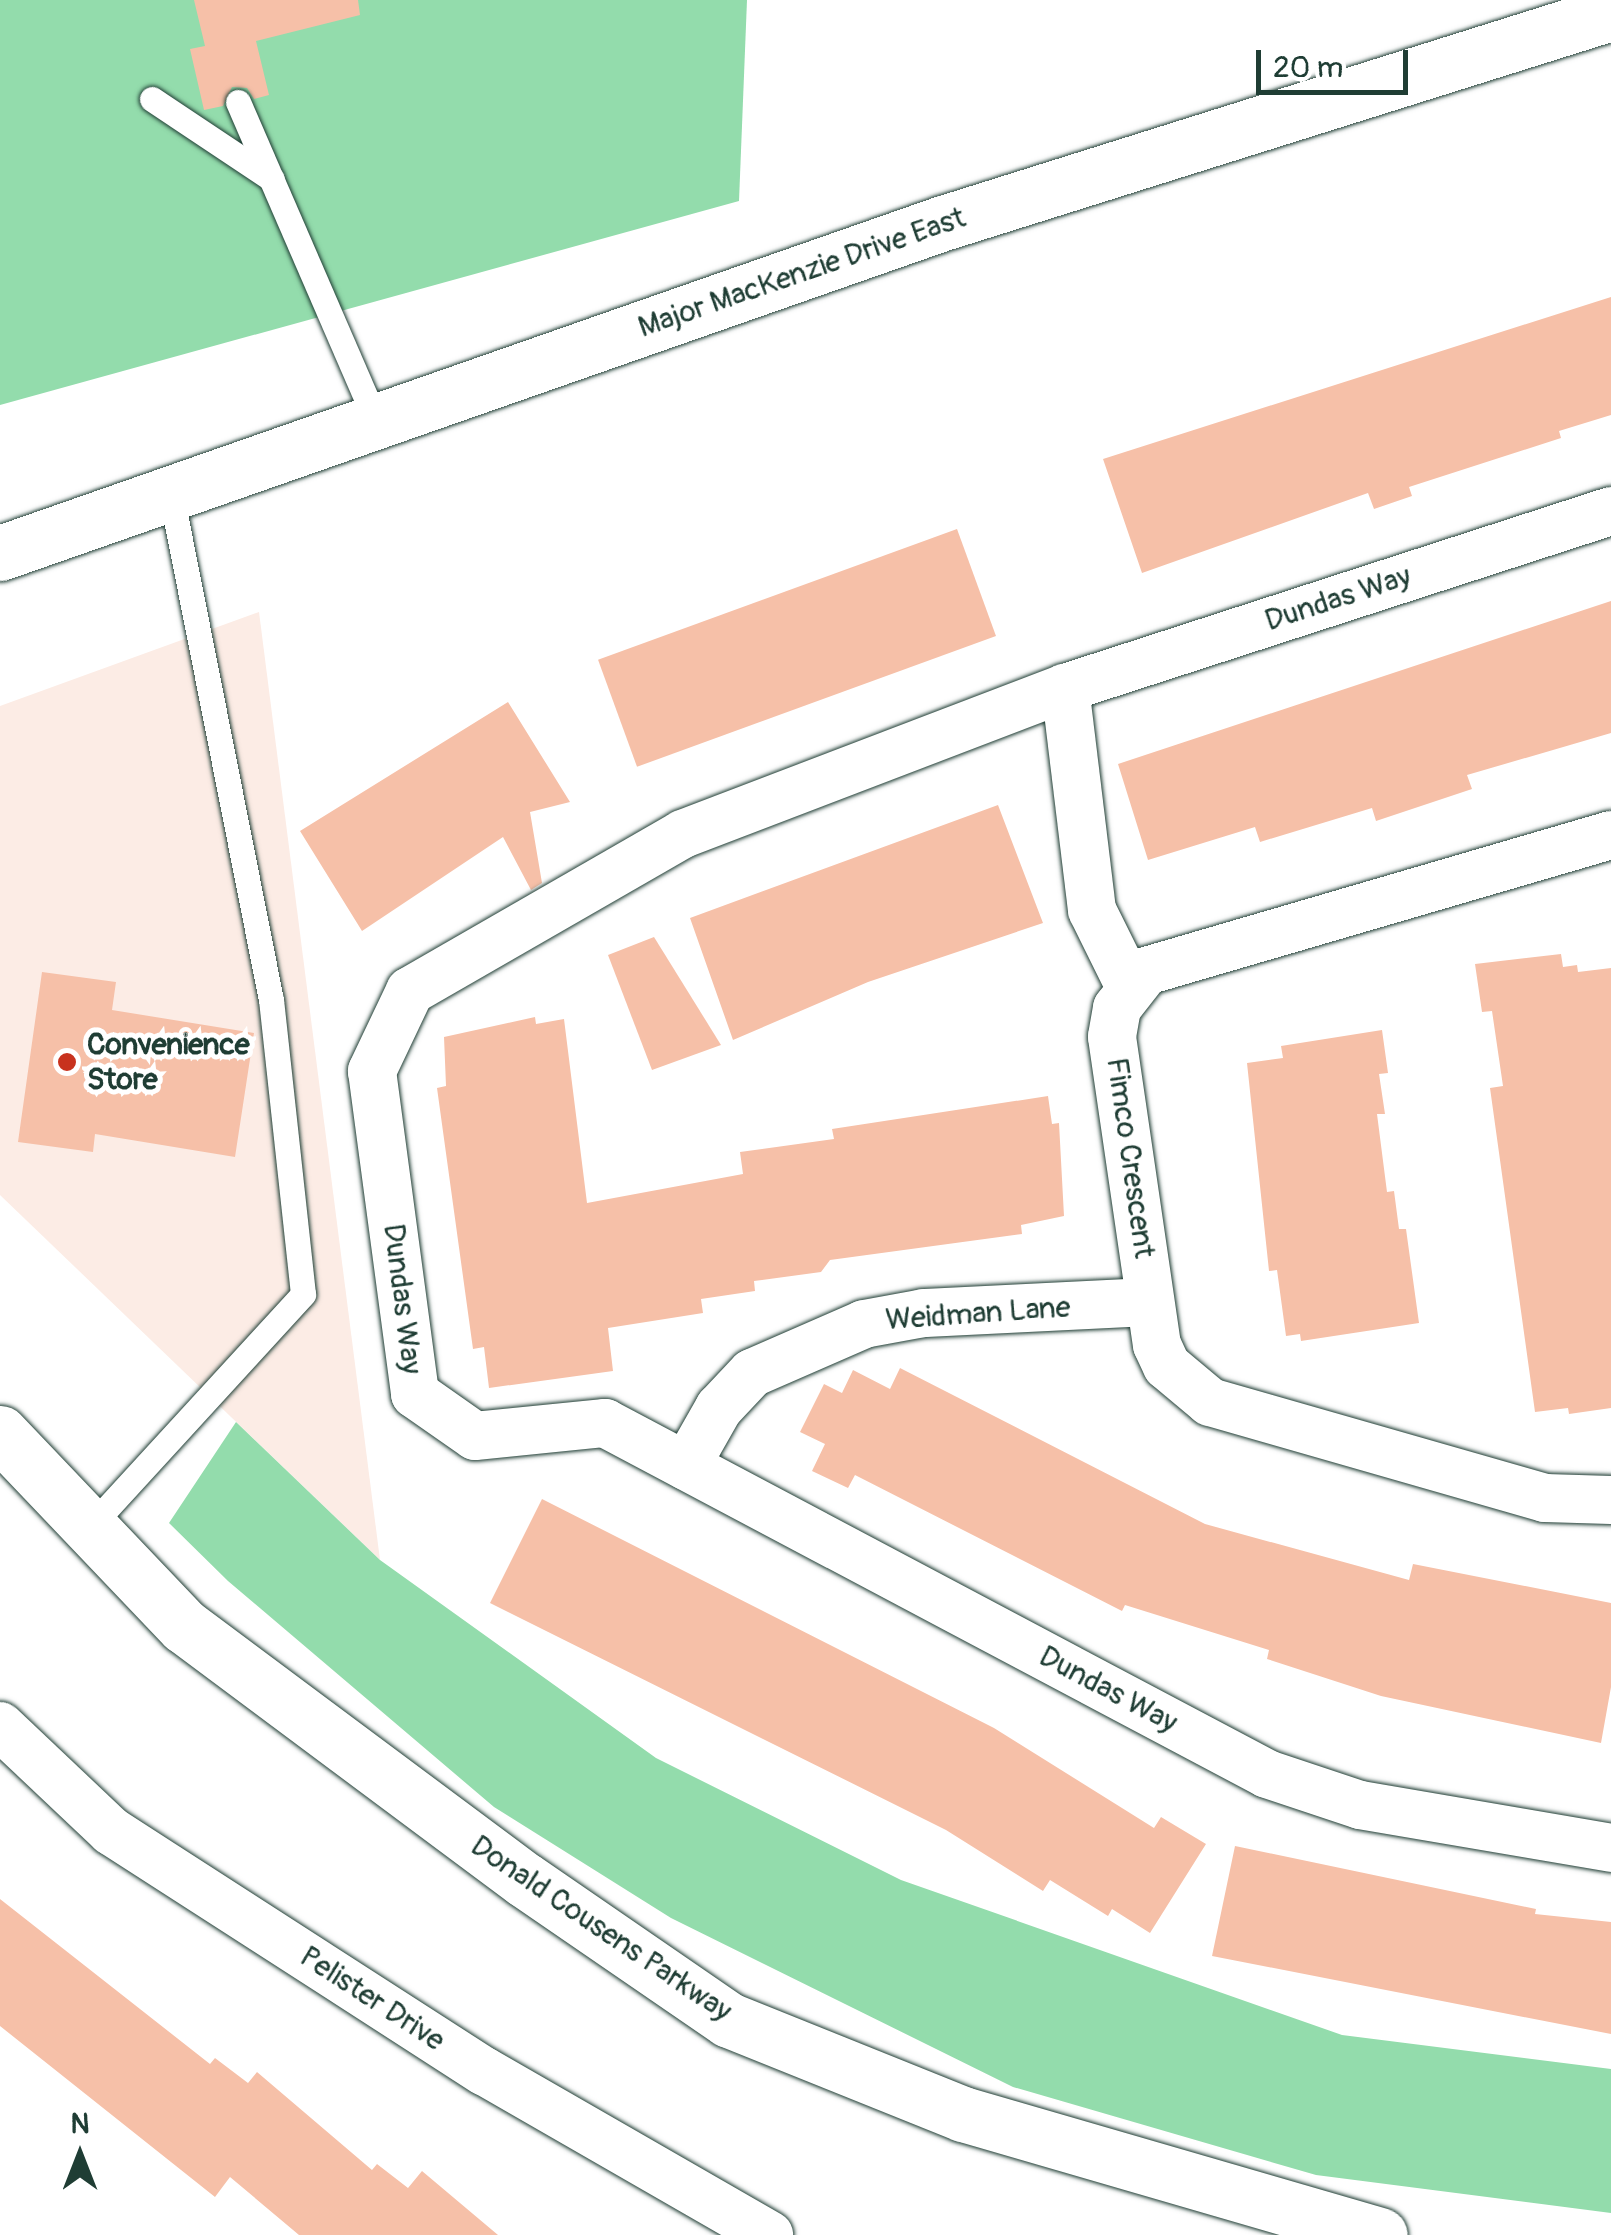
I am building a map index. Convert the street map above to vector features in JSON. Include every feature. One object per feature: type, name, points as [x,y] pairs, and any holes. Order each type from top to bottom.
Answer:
[{"type":"main road","name":"Major MacKenzie Drive East","points":[[0,552],[1546,15],[1611,12]]},
{"type":"main road","name":"Donald Cousens Parkway","points":[[0,1433],[87,1530],[184,1626],[525,1880],[729,2020],[963,2114],[1380,2235]]},
{"type":"street","name":"Dundas Way","points":[[1611,511],[1066,688],[682,834],[410,991],[372,1071],[414,1394],[474,1436],[605,1423],[1267,1774],[1360,1805],[1611,1848]]},
{"type":"street","points":[[1066,688],[1092,910],[1132,989],[1146,972],[1611,834]]},
{"type":"street","name":"Fimco Crescent","points":[[1132,989],[1117,1008],[1112,1038],[1150,1302],[1167,1366],[1210,1402],[1545,1498],[1611,1500]]},
{"type":"street","name":"Weidman Lane","points":[[686,1466],[719,1408],[752,1373],[778,1356],[864,1324],[924,1313],[1150,1302]]},
{"type":"street","name":"Pelister Drive","points":[[0,1726],[110,1831],[484,2071],[769,2235]]},
{"type":"lane","points":[[152,99],[272,180]]},
{"type":"lane","points":[[238,102],[376,422]]},
{"type":"lane","points":[[87,1530],[303,1294],[271,1000],[171,494]]},
{"type":"shaded area","points":[[259,612],[380,1560],[0,1195],[0,706]]},
{"type":"green space","points":[[0,0],[747,0],[739,201],[0,405]]},
{"type":"green space","points":[[236,1422],[380,1560],[656,1758],[901,1880],[1342,2035],[1611,2069],[1611,2213],[1316,2175],[1013,2087],[671,1918],[494,1807],[228,1581],[169,1523]]},
{"type":"building","points":[[194,0],[358,0],[360,15],[256,41],[269,95],[254,99],[247,88],[232,87],[223,106],[204,110],[190,49],[205,46]]},
{"type":"building","points":[[1611,297],[1611,415],[1559,431],[1561,438],[1409,487],[1412,496],[1374,509],[1368,493],[1142,573],[1103,459]]},
{"type":"building","points":[[957,529],[996,636],[637,767],[598,660]]},
{"type":"building","points":[[1611,601],[1611,733],[1467,775],[1472,789],[1376,821],[1372,808],[1260,842],[1255,827],[1148,860],[1118,764]]},
{"type":"building","points":[[508,702],[570,802],[530,812],[542,883],[531,890],[503,837],[362,931],[300,831]]},
{"type":"building","points":[[998,805],[1043,923],[868,982],[733,1040],[690,918]]},
{"type":"building","points":[[654,937],[721,1045],[652,1070],[608,955]]},
{"type":"building","points":[[1561,954],[1563,967],[1577,965],[1578,972],[1611,968],[1611,1408],[1569,1414],[1568,1408],[1535,1412],[1490,1088],[1503,1086],[1492,1011],[1482,1012],[1475,964]]},
{"type":"building","points":[[42,972],[116,982],[112,1010],[254,1033],[235,1157],[95,1134],[93,1152],[18,1142]]},
{"type":"building","points":[[535,1017],[536,1024],[564,1019],[587,1203],[743,1174],[740,1152],[834,1139],[832,1129],[1048,1096],[1052,1124],[1059,1123],[1064,1216],[1021,1225],[1022,1234],[830,1260],[821,1272],[754,1281],[755,1291],[701,1299],[703,1313],[608,1328],[613,1371],[489,1388],[484,1347],[473,1349],[437,1088],[446,1086],[444,1037]]},
{"type":"building","points":[[1382,1030],[1388,1073],[1379,1074],[1385,1114],[1377,1114],[1387,1192],[1394,1191],[1399,1229],[1406,1229],[1419,1323],[1301,1341],[1300,1334],[1286,1336],[1277,1270],[1269,1271],[1247,1063],[1283,1058],[1281,1046]]},
{"type":"building","points":[[900,1368],[1205,1524],[1409,1580],[1413,1564],[1611,1603],[1611,1687],[1601,1743],[1381,1696],[1267,1659],[1269,1650],[1125,1605],[1122,1611],[855,1475],[848,1488],[812,1471],[825,1444],[800,1432],[824,1384],[842,1393],[853,1370],[890,1389]]},
{"type":"building","points":[[542,1499],[994,1728],[1154,1828],[1161,1817],[1206,1844],[1150,1933],[1112,1909],[1108,1916],[1050,1880],[1043,1891],[946,1830],[490,1603]]},
{"type":"building","points":[[1235,1846],[1536,1909],[1535,1914],[1611,1922],[1611,2034],[1212,1956]]},
{"type":"building","points":[[0,1899],[210,2064],[215,2058],[248,2083],[257,2072],[372,2170],[377,2164],[408,2188],[422,2171],[498,2235],[299,2235],[230,2177],[215,2197],[0,2026]]},
{"type":"place","name":"Convenience Store","points":[[67,1062]]}]
